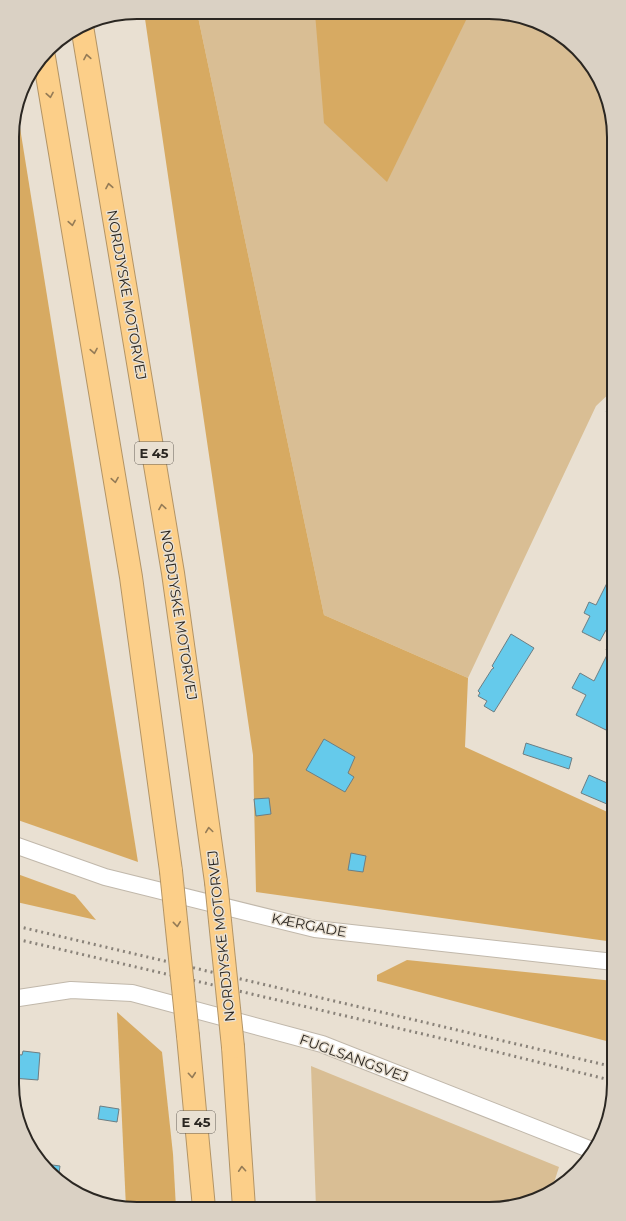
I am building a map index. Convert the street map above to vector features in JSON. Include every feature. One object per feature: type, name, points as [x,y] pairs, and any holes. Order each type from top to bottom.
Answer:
[{"type":"highway","name":"NORDJYSKE MOTORVEJ","points":[[83,32],[173,573],[216,882],[233,1047],[244,1202]]},
{"type":"highway","name":"E 45","points":[[45,63],[131,577],[171,872],[203,1202]]},
{"type":"street","name":"KÆRGADE","points":[[19,846],[105,877],[314,929],[607,961]]},
{"type":"street","name":"FUGLSANGSVEJ","points":[[19,998],[71,990],[132,993],[322,1044],[588,1149]]},
{"type":"shaded area","points":[[145,19],[198,19],[324,615],[468,678],[465,747],[607,812],[607,941],[256,892],[253,755]]},
{"type":"shaded area","points":[[198,19],[497,19],[527,25],[555,39],[578,59],[595,85],[605,114],[607,129],[607,396],[596,406],[468,678],[324,615]]},
{"type":"shaded area","points":[[315,19],[467,19],[387,182],[324,123]]},
{"type":"shaded area","points":[[20,126],[138,862],[19,820]]},
{"type":"shaded area","points":[[19,875],[75,895],[96,920],[19,903]]},
{"type":"shaded area","points":[[407,960],[607,980],[607,1041],[377,981],[377,975]]},
{"type":"shaded area","points":[[117,1012],[162,1052],[173,1154],[176,1202],[126,1201]]},
{"type":"shaded area","points":[[311,1066],[559,1167],[554,1183],[527,1196],[505,1201],[316,1202]]},
{"type":"building","points":[[607,583],[607,630],[600,641],[582,632],[590,616],[584,613],[589,602],[596,605]]},
{"type":"building","points":[[511,634],[534,648],[494,712],[484,706],[487,701],[478,696],[480,693],[478,691],[494,668],[492,666]]},
{"type":"building","points":[[607,655],[606,730],[576,715],[586,695],[572,688],[580,673],[594,681]]},
{"type":"building","points":[[324,739],[355,757],[348,773],[354,777],[345,792],[306,770]]},
{"type":"building","points":[[526,743],[572,758],[569,769],[523,754]]},
{"type":"building","points":[[589,775],[607,783],[607,804],[581,793]]},
{"type":"building","points":[[269,798],[271,814],[256,816],[254,799]]},
{"type":"building","points":[[351,853],[366,856],[363,872],[348,870]]},
{"type":"building","points":[[23,1051],[40,1053],[38,1080],[19,1079],[19,1055],[22,1055]]},
{"type":"building","points":[[100,1106],[119,1109],[117,1122],[98,1119]]},
{"type":"building","points":[[51,1165],[60,1166],[59,1173]]},
{"type":"railway","points":[[19,927],[607,1065]]},
{"type":"railway","points":[[19,940],[457,1042],[607,1079]]}]
